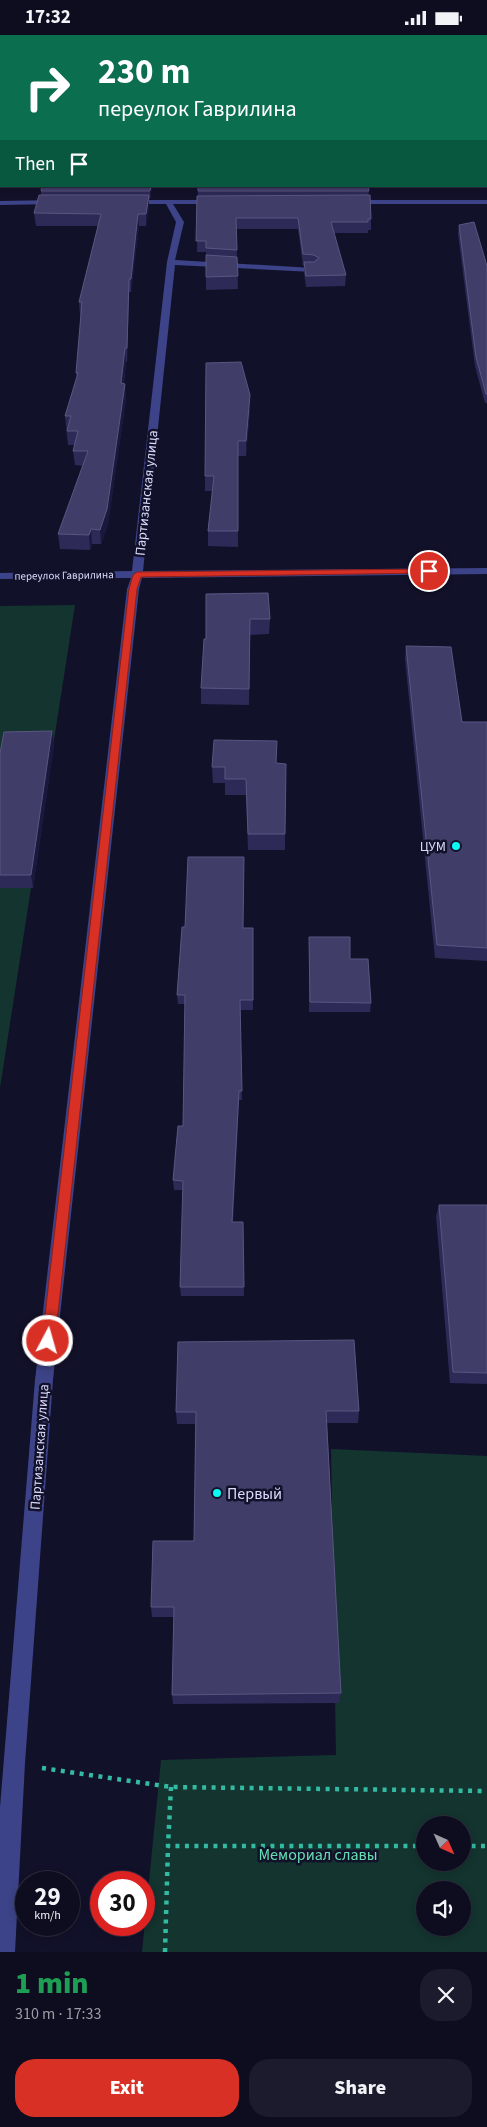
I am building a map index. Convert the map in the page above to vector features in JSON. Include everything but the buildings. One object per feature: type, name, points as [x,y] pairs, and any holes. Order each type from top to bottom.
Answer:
[{"type":"street","points":[[0,203],[69,202]]},
{"type":"street","points":[[118,202],[228,202]]},
{"type":"street","name":"Партизанская улица","points":[[3,1952],[14,1763],[44,1380],[133,589],[137,575],[171,262],[180,222],[168,202]]},
{"type":"street","points":[[347,202],[487,202]]},
{"type":"street","points":[[171,262],[313,270]]},
{"type":"street","name":"переулок Гаврилина","points":[[0,576],[487,571]]},
{"type":"path","points":[[14,1763],[171,1787],[487,1791]]},
{"type":"path","points":[[165,1952],[171,1787]]},
{"type":"path","points":[[168,1846],[416,1846]]},
{"type":"path","points":[[471,1846],[487,1846]]},
{"type":"green space","points":[[75,605],[0,1088],[0,606]]},
{"type":"green space","name":"Мемориал славы","points":[[331,1449],[487,1456],[487,1952],[142,1952],[144,1936],[155,1936],[155,1871],[150,1871],[161,1760],[336,1755]]},
{"type":"place","name":"ЦУМ","points":[[456,846]]},
{"type":"place","name":"Первый","points":[[217,1493]]},
{"type":"route","points":[[48,1341],[133,589],[137,575],[429,571]]}]
